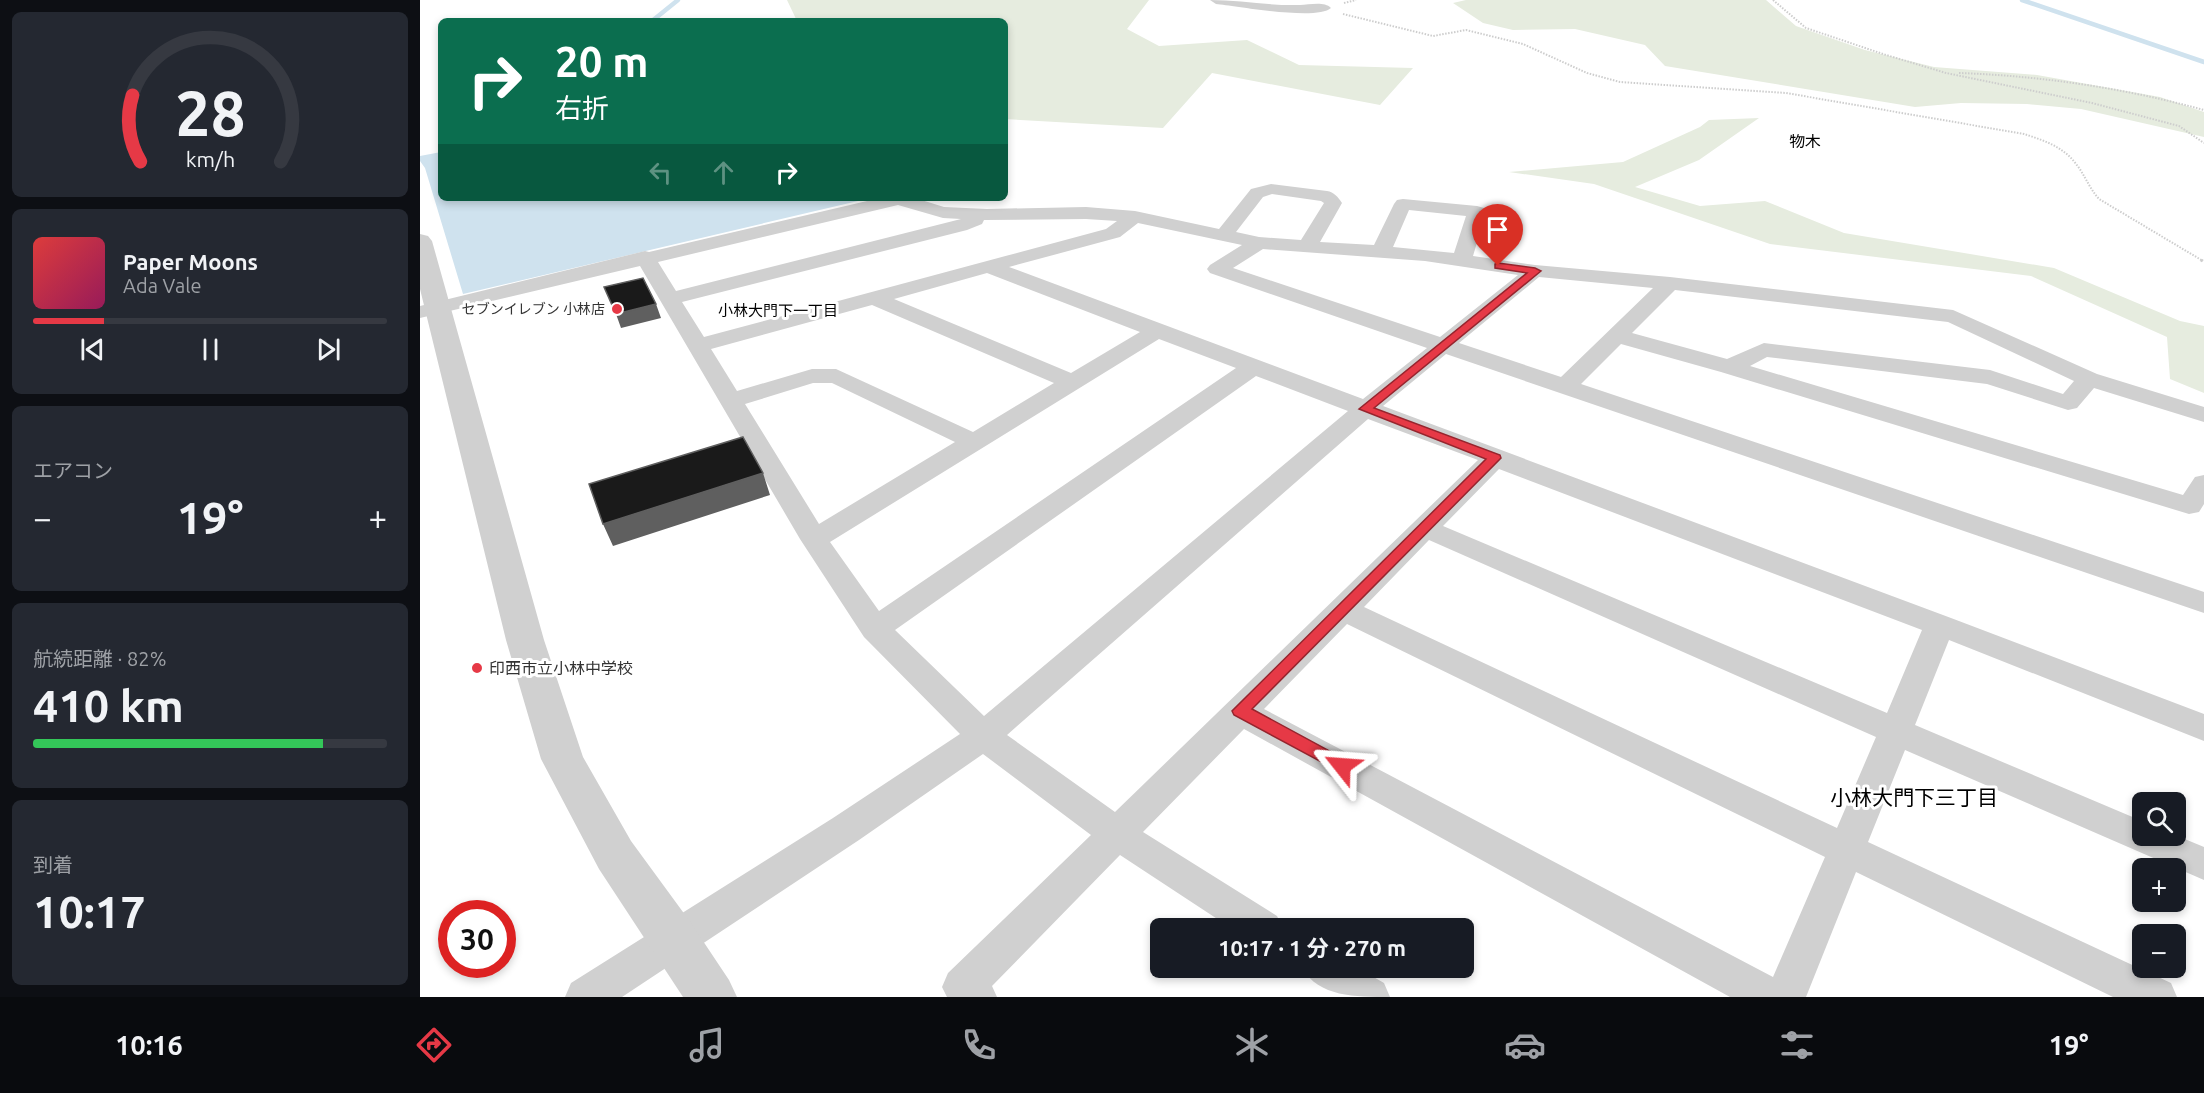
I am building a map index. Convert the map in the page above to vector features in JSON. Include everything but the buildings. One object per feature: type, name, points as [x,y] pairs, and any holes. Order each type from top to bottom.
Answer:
[{"type":"street","points":[[1216,0],[1284,9],[1325,8]]},
{"type":"street","points":[[1223,237],[1257,193],[1271,189],[1327,196],[1333,203],[1307,247]]},
{"type":"street","points":[[428,310],[890,201]]},
{"type":"street","points":[[905,201],[943,213],[987,215],[1086,213],[1135,217],[1259,243],[1381,252],[1953,316],[2089,379],[2204,415]]},
{"type":"street","points":[[1381,252],[1403,204],[1477,212],[1461,261]]},
{"type":"street","points":[[671,298],[960,226],[987,215]]},
{"type":"street","points":[[699,345],[1113,233],[1135,217]]},
{"type":"street","points":[[420,241],[428,310],[562,759],[615,855],[675,939],[711,997]]},
{"type":"street","points":[[1259,243],[1217,269],[2204,603]]},
{"type":"street","points":[[645,257],[814,539],[875,629],[983,736],[1117,834],[1247,918]]},
{"type":"street","points":[[989,267],[1940,625],[2204,728]]},
{"type":"street","points":[[586,997],[846,829],[983,736],[1365,409],[1535,271]]},
{"type":"street","points":[[1565,387],[1670,283]]},
{"type":"street","points":[[874,298],[1072,382]]},
{"type":"street","points":[[814,539],[1157,331]]},
{"type":"street","points":[[1617,336],[1729,367],[2189,506],[2204,483]]},
{"type":"street","points":[[1729,367],[1764,350],[1990,377],[2068,403],[2089,379]]},
{"type":"street","points":[[875,629],[1253,367]]},
{"type":"street","points":[[732,400],[812,376],[836,376],[975,442]]},
{"type":"street","points":[[976,997],[963,987],[1495,458]]},
{"type":"street","points":[[1424,528],[2204,864]]},
{"type":"street","points":[[1342,609],[2156,997]]},
{"type":"street","points":[[1785,997],[1940,625]]},
{"type":"street","points":[[1240,711],[1770,997]]},
{"type":"street","points":[[1339,978],[1369,997]]},
{"type":"path","points":[[1342,0],[1349,1]]},
{"type":"path","points":[[1325,8],[1356,0]]},
{"type":"path","points":[[1773,0],[1806,27],[1883,54],[1946,73],[2114,108],[2179,126],[2204,142]]},
{"type":"path","points":[[1325,8],[1358,19],[1433,36],[1466,30],[1512,41],[1587,73],[1620,82],[1786,93],[2006,129],[2035,137],[2058,148],[2073,159],[2088,186],[2099,199],[2204,262]]},
{"type":"path","points":[[1946,73],[2065,82],[2160,97],[2204,110]]},
{"type":"shaded area","points":[[787,0],[1149,0],[1127,29],[1159,46],[1247,40],[1299,65],[1413,68],[1380,105],[1212,73],[1163,128],[1008,119],[1008,18],[796,18]]},
{"type":"shaded area","points":[[1466,0],[1766,0],[1796,26],[1865,50],[1934,67],[2037,75],[2160,97],[2204,112],[2204,137],[2081,109],[2027,104],[1961,103],[1915,107],[1665,66],[1645,45],[1575,29],[1513,30],[1483,23],[1453,3]]},
{"type":"shaded area","points":[[1759,118],[1699,160],[1635,187],[1700,206],[1765,201],[1844,233],[2054,268],[2180,321],[2204,326],[2204,393],[2170,379],[2167,337],[2031,276],[1770,244],[1594,184],[1509,172],[1623,162],[1700,127],[1709,120]]},
{"type":"water","points":[[438,153],[438,201],[858,201],[463,294],[420,156]]},
{"type":"waterway","points":[[656,18],[678,0]]},
{"type":"waterway","points":[[2022,0],[2204,62]]},
{"type":"place","name":"セブンイレブン 小林店","points":[[617,309]]},
{"type":"place","name":"印西市立小林中学校","points":[[477,668]]},
{"type":"district","name":"物木","points":[[1805,141]]},
{"type":"district","name":"小林大門下一丁目","points":[[778,311]]},
{"type":"district","name":"小林大門下三丁目","points":[[1914,798]]},
{"type":"route","points":[[1342,766],[1240,711],[1495,458],[1365,409],[1535,271],[1498,266]]}]
